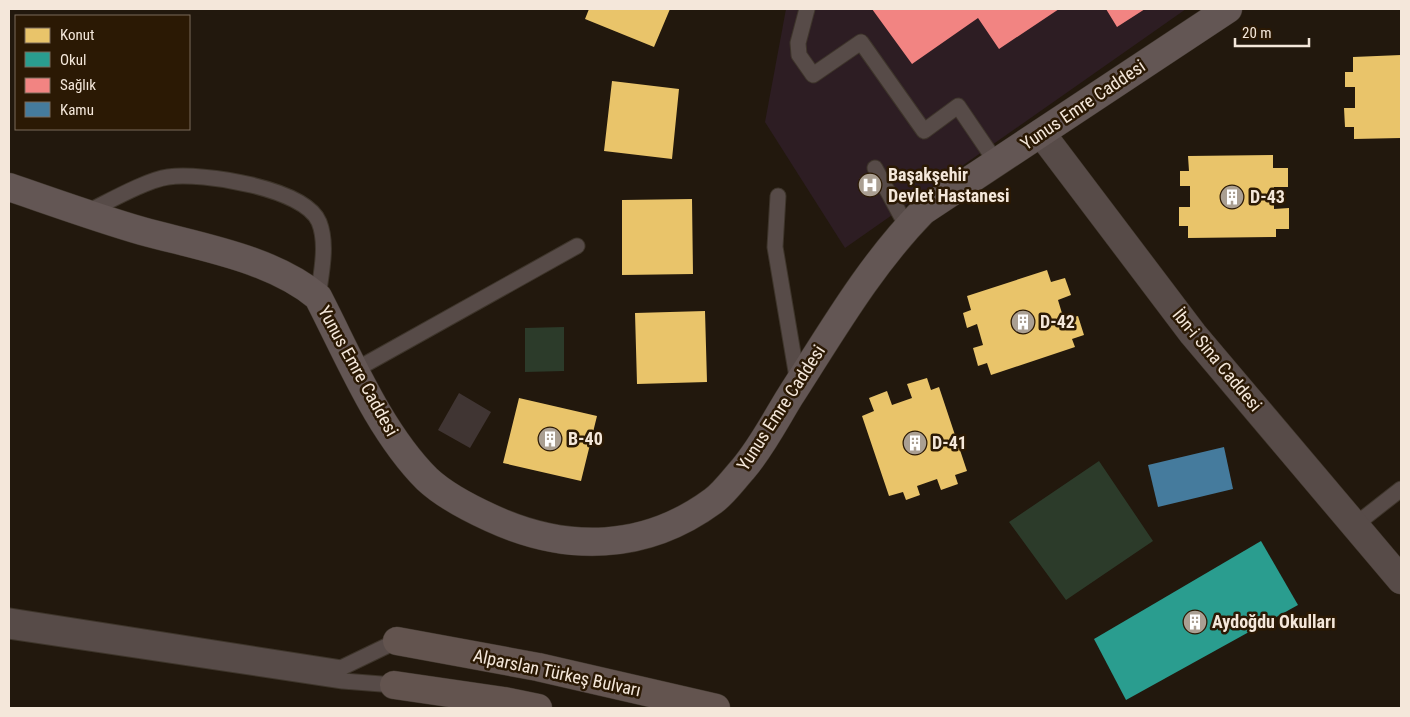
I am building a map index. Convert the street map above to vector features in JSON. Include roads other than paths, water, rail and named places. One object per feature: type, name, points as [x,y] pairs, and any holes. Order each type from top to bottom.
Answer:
[{"type":"main road","name":"Alparslan Türkeş Bulvarı","points":[[397,641],[538,667],[716,708]]},
{"type":"main road","points":[[394,685],[504,701],[538,708]]},
{"type":"street","name":"Yunus Emre Caddesi","points":[[9,187],[84,213],[267,267],[301,283],[318,297],[391,434],[428,479],[463,505],[503,524],[540,536],[571,542],[605,542],[640,537],[679,523],[715,500],[746,466],[868,276],[907,227],[923,211],[1228,9]]},
{"type":"street","name":"İbn-i Sina Caddesi","points":[[1041,134],[1193,334],[1401,580]]},
{"type":"lane","points":[[807,9],[798,43],[799,55],[813,75],[861,42],[924,130],[958,106],[996,162]]},
{"type":"lane","points":[[875,168],[907,227]]},
{"type":"lane","points":[[84,213],[168,177],[202,177],[279,193],[304,204],[318,220],[323,235],[318,297]]},
{"type":"lane","points":[[778,196],[775,247],[798,384]]},
{"type":"lane","points":[[356,370],[577,246]]},
{"type":"lane","points":[[1355,524],[1401,489]]},
{"type":"lane","points":[[9,616],[341,668],[397,641]]},
{"type":"lane","points":[[9,630],[343,681],[394,685]]},
{"type":"place","name":"Başakşehir Devlet Hastanesi","points":[[870,185]]},
{"type":"place","name":"D-43","points":[[1232,197]]},
{"type":"place","name":"D-42","points":[[1023,322]]},
{"type":"place","name":"B-40","points":[[550,439]]},
{"type":"place","name":"D-41","points":[[915,443]]},
{"type":"place","name":"Aydoğdu Okulları","points":[[1195,622]]}]
